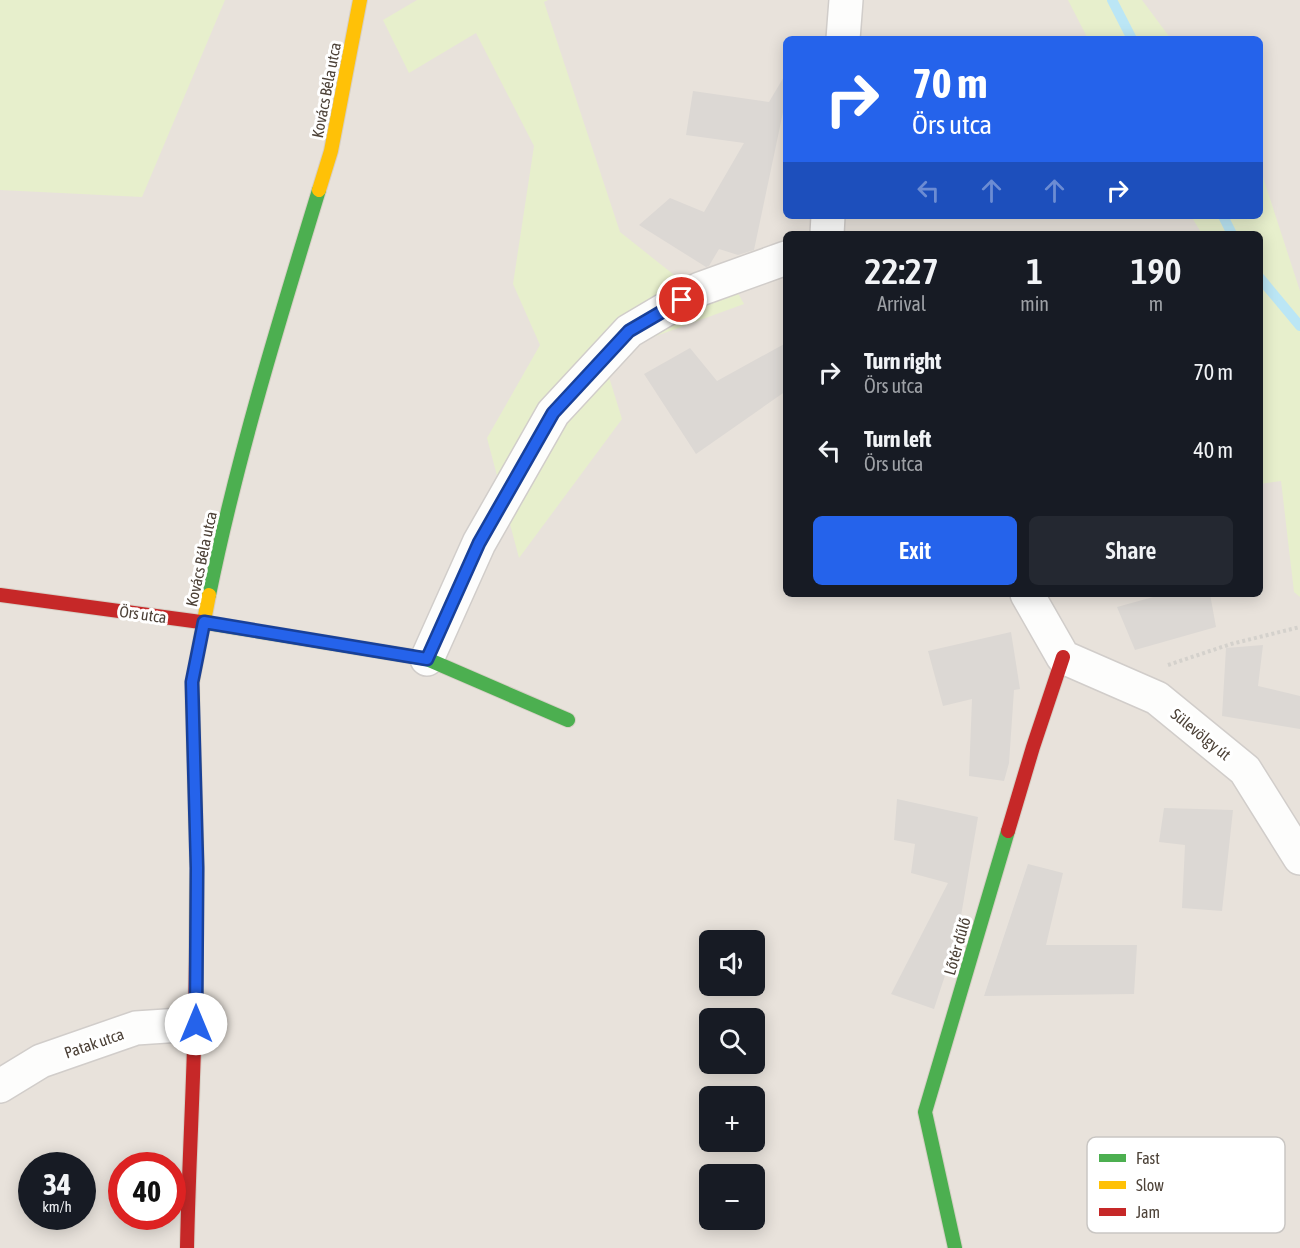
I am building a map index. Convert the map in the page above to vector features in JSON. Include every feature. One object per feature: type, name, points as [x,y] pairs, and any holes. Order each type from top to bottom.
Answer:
[{"type":"street","name":"Kovács Béla utca","points":[[188,1248],[189,1143],[196,1024],[197,868],[192,682],[220,542],[265,368],[331,151],[360,0]]},
{"type":"street","points":[[843,36],[846,0]]},
{"type":"street","points":[[427,659],[479,543],[553,413],[629,331],[700,289],[783,259]]},
{"type":"street","name":"Örs utca","points":[[0,595],[204,622],[427,659],[568,720]]},
{"type":"street","points":[[1029,597],[1063,657]]},
{"type":"street","name":"Sülevölgy út","points":[[1063,657],[1157,698],[1245,770],[1300,858]]},
{"type":"street","name":"Lőtér dűlő","points":[[955,1248],[925,1112],[1030,758],[1063,657]]},
{"type":"street","name":"Patak utca","points":[[0,1086],[41,1061],[136,1028],[196,1024]]},
{"type":"path","points":[[1120,680],[1231,644],[1300,627]]},
{"type":"shaded area","points":[[0,0],[1300,0],[1300,1248],[0,1248]]},
{"type":"green space","points":[[0,0],[225,0],[142,197],[0,190]]},
{"type":"green space","points":[[417,0],[548,0],[544,2],[620,232],[688,286],[724,268],[744,304],[645,340],[609,377],[622,419],[519,558],[487,438],[540,345],[513,284],[534,146],[476,33],[409,73],[383,20]]},
{"type":"green space","points":[[1068,0],[1142,0],[1169,36],[1086,36]]},
{"type":"green space","points":[[1263,177],[1300,291],[1300,597],[1294,592],[1281,481],[1263,484],[1263,231],[1200,231],[1193,219],[1263,219]]},
{"type":"building","points":[[783,78],[783,112],[754,250],[738,255],[719,249],[709,266],[706,267],[639,225],[670,198],[704,212],[744,143],[686,135],[693,91],[769,102]]},
{"type":"building","points":[[783,345],[783,393],[696,454],[644,374],[690,348],[717,381]]},
{"type":"building","points":[[1153,597],[1211,597],[1216,627],[1135,650],[1117,607]]},
{"type":"building","points":[[1011,632],[1020,689],[1014,690],[1009,763],[1004,781],[969,776],[972,699],[943,706],[928,651]]},
{"type":"building","points":[[1263,645],[1258,686],[1300,696],[1300,729],[1222,716],[1226,648]]},
{"type":"building","points":[[897,799],[978,817],[957,939],[934,1009],[891,994],[948,883],[911,873],[915,844],[894,840]]},
{"type":"building","points":[[1164,808],[1233,810],[1222,911],[1182,908],[1185,845],[1159,842]]},
{"type":"building","points":[[1028,864],[1063,873],[1046,945],[1137,945],[1134,994],[984,996]]},
{"type":"waterway","points":[[1112,0],[1130,36]]},
{"type":"waterway","points":[[1224,219],[1230,231]]},
{"type":"waterway","points":[[1263,282],[1300,326]]},
{"type":"traffic: fast","points":[[209,595],[245,442],[319,190]]},
{"type":"traffic: fast","points":[[208,623],[427,659],[568,720]]},
{"type":"traffic: fast","points":[[955,1248],[925,1112],[1008,831]]},
{"type":"traffic: slow","points":[[319,190],[331,151],[360,0]]},
{"type":"traffic: slow","points":[[196,947],[197,868],[192,683],[209,595]]},
{"type":"traffic: jam","points":[[0,595],[208,623]]},
{"type":"traffic: jam","points":[[1008,831],[1063,657]]},
{"type":"traffic: jam","points":[[187,1248],[196,947]]},
{"type":"route","points":[[196,1024],[197,868],[192,682],[204,622],[427,659],[479,543],[553,413],[629,331],[682,300]]}]
